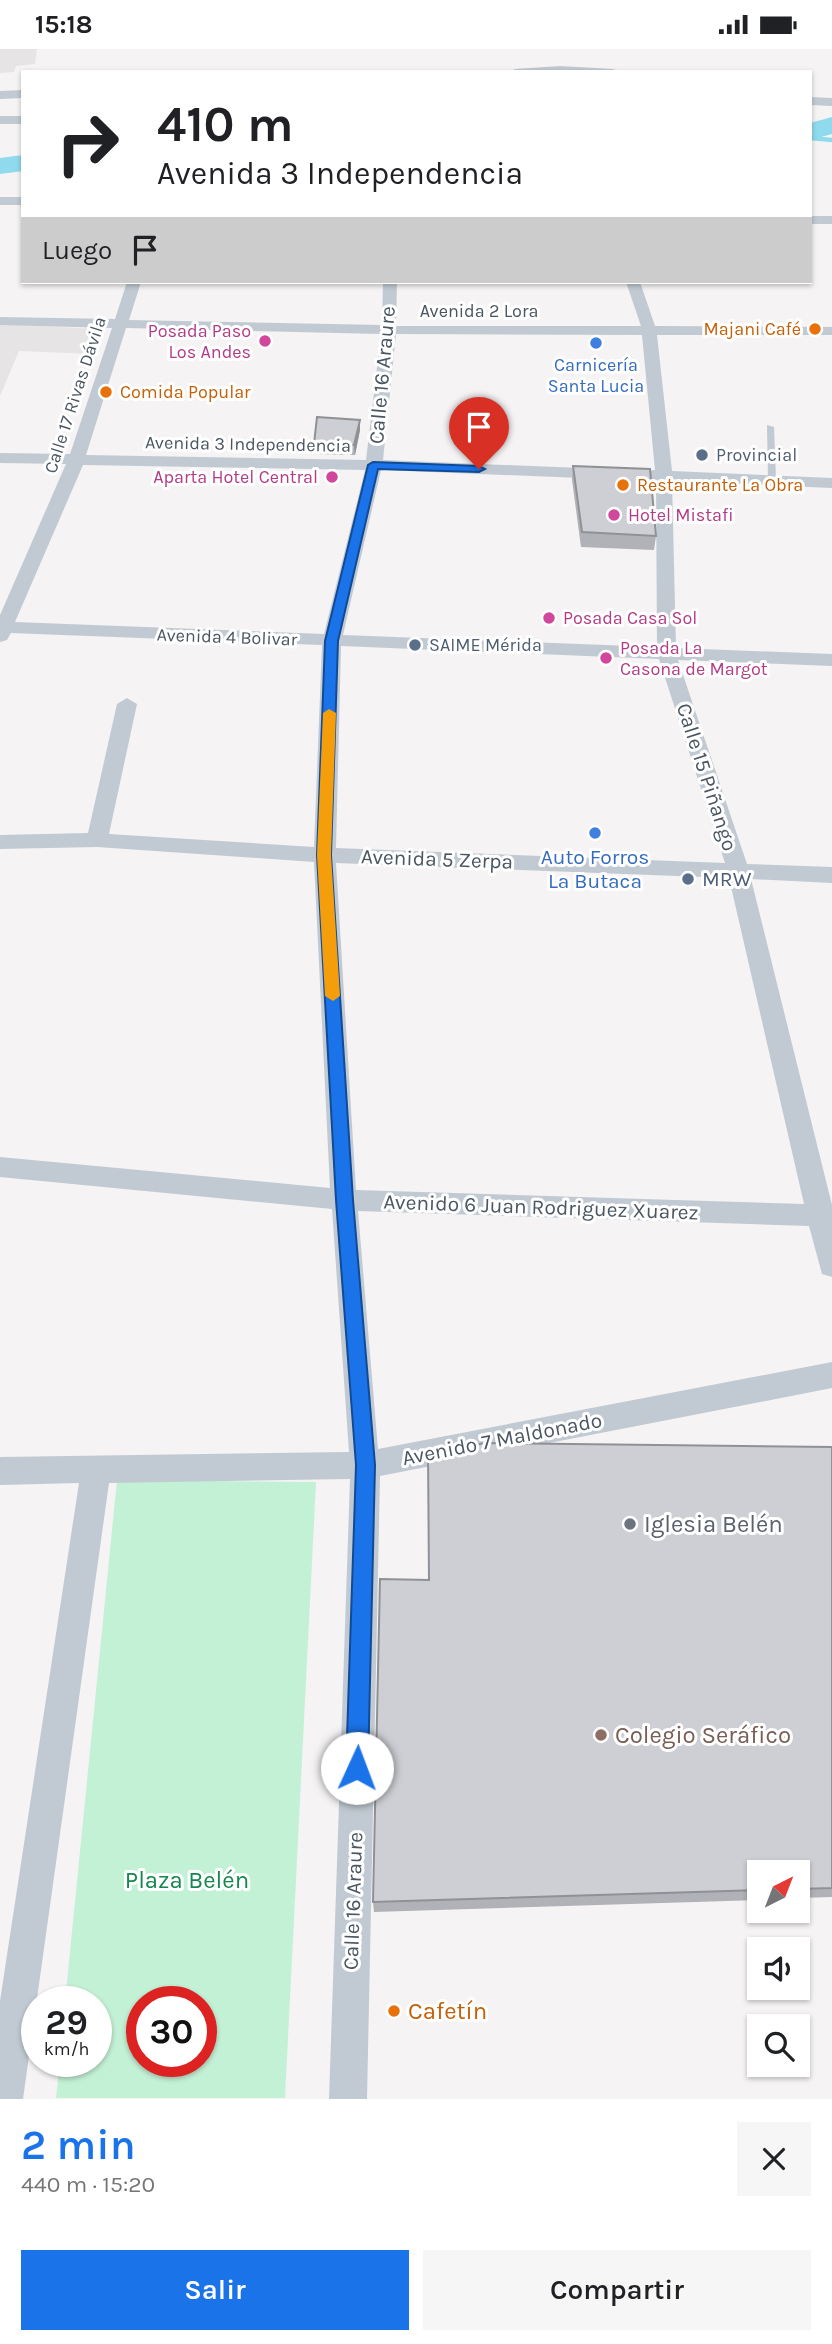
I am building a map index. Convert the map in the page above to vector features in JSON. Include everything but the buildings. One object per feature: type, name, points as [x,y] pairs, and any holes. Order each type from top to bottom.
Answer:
[{"type":"street","points":[[545,70],[578,70]]},
{"type":"street","points":[[0,95],[21,94]]},
{"type":"street","points":[[812,101],[832,102]]},
{"type":"street","points":[[0,120],[21,120]]},
{"type":"street","points":[[0,201],[21,201]]},
{"type":"street","points":[[812,221],[832,220]]},
{"type":"street","name":"Calle 17 Rivas Dávila","points":[[1,630],[76,461],[118,324],[133,284]]},
{"type":"street","name":"Calle 16 Araure","points":[[348,2099],[365,1465],[344,1200],[324,855],[332,641],[373,465],[389,330],[390,284]]},
{"type":"street","name":"Calle 15 Piñango","points":[[634,284],[649,329],[664,476],[667,654],[738,871],[826,1216],[832,1266]]},
{"type":"street","name":"Avenida 2 Lora","points":[[0,321],[389,330],[832,331]]},
{"type":"street","name":"Avenida 3 Independencia","points":[[0,458],[373,465],[832,482]]},
{"type":"street","name":"Avenida 4 Bolivar","points":[[1,630],[832,660]]},
{"type":"street","points":[[97,841],[127,704]]},
{"type":"street","name":"Avenida 5 Zerpa","points":[[0,842],[97,841],[324,855],[832,875]]},
{"type":"street","name":"Avenido 6 Juan Rodriguez Xuarez","points":[[0,1167],[344,1200],[826,1216]]},
{"type":"street","name":"Avenido 7 Maldonado","points":[[0,1471],[96,1467],[365,1465],[832,1375]]},
{"type":"street","points":[[4,2099],[96,1467]]},
{"type":"lane","points":[[771,427],[772,480]]},
{"type":"shaded area","points":[[0,49],[37,49],[35,64],[16,66],[14,72],[0,73]]},
{"type":"shaded area","points":[[0,324],[99,329],[91,354],[19,351],[0,396]]},
{"type":"green space","name":"Plaza Belén","points":[[117,1480],[316,1482],[285,2098],[56,2098],[58,2077],[112,2077],[112,1986],[67,1986]]},
{"type":"waterway","points":[[812,131],[832,125]]},
{"type":"waterway","points":[[812,138],[832,140]]},
{"type":"waterway","points":[[0,166],[21,163]]},
{"type":"slow traffic","points":[[329,713],[324,855],[333,996]]},
{"type":"place","name":"Majani Café","points":[[815,329]]},
{"type":"place","name":"Posada Paso Los Andes","points":[[265,341]]},
{"type":"place","name":"Carnicería Santa Lucia","points":[[596,343]]},
{"type":"place","name":"Comida Popular","points":[[106,392]]},
{"type":"place","name":"Provincial","points":[[702,455]]},
{"type":"place","name":"Aparta Hotel Central","points":[[332,477]]},
{"type":"place","name":"Restaurante La Obra","points":[[623,485]]},
{"type":"place","name":"Hotel Mistafi","points":[[614,515]]},
{"type":"place","name":"Posada Casa Sol","points":[[549,618]]},
{"type":"place","name":"SAIME Mérida","points":[[415,645]]},
{"type":"place","name":"Posada La Casona de Margot","points":[[606,658]]},
{"type":"place","name":"Auto Forros La Butaca","points":[[595,833]]},
{"type":"place","name":"MRW","points":[[688,879]]},
{"type":"place","name":"Iglesia Belén","points":[[630,1524]]},
{"type":"place","name":"Colegio Seráfico","points":[[601,1735]]},
{"type":"place","name":"Cafetín","points":[[394,2011]]},
{"type":"route","points":[[357,1768],[365,1465],[344,1200],[324,855],[332,641],[373,465],[479,469]]}]
